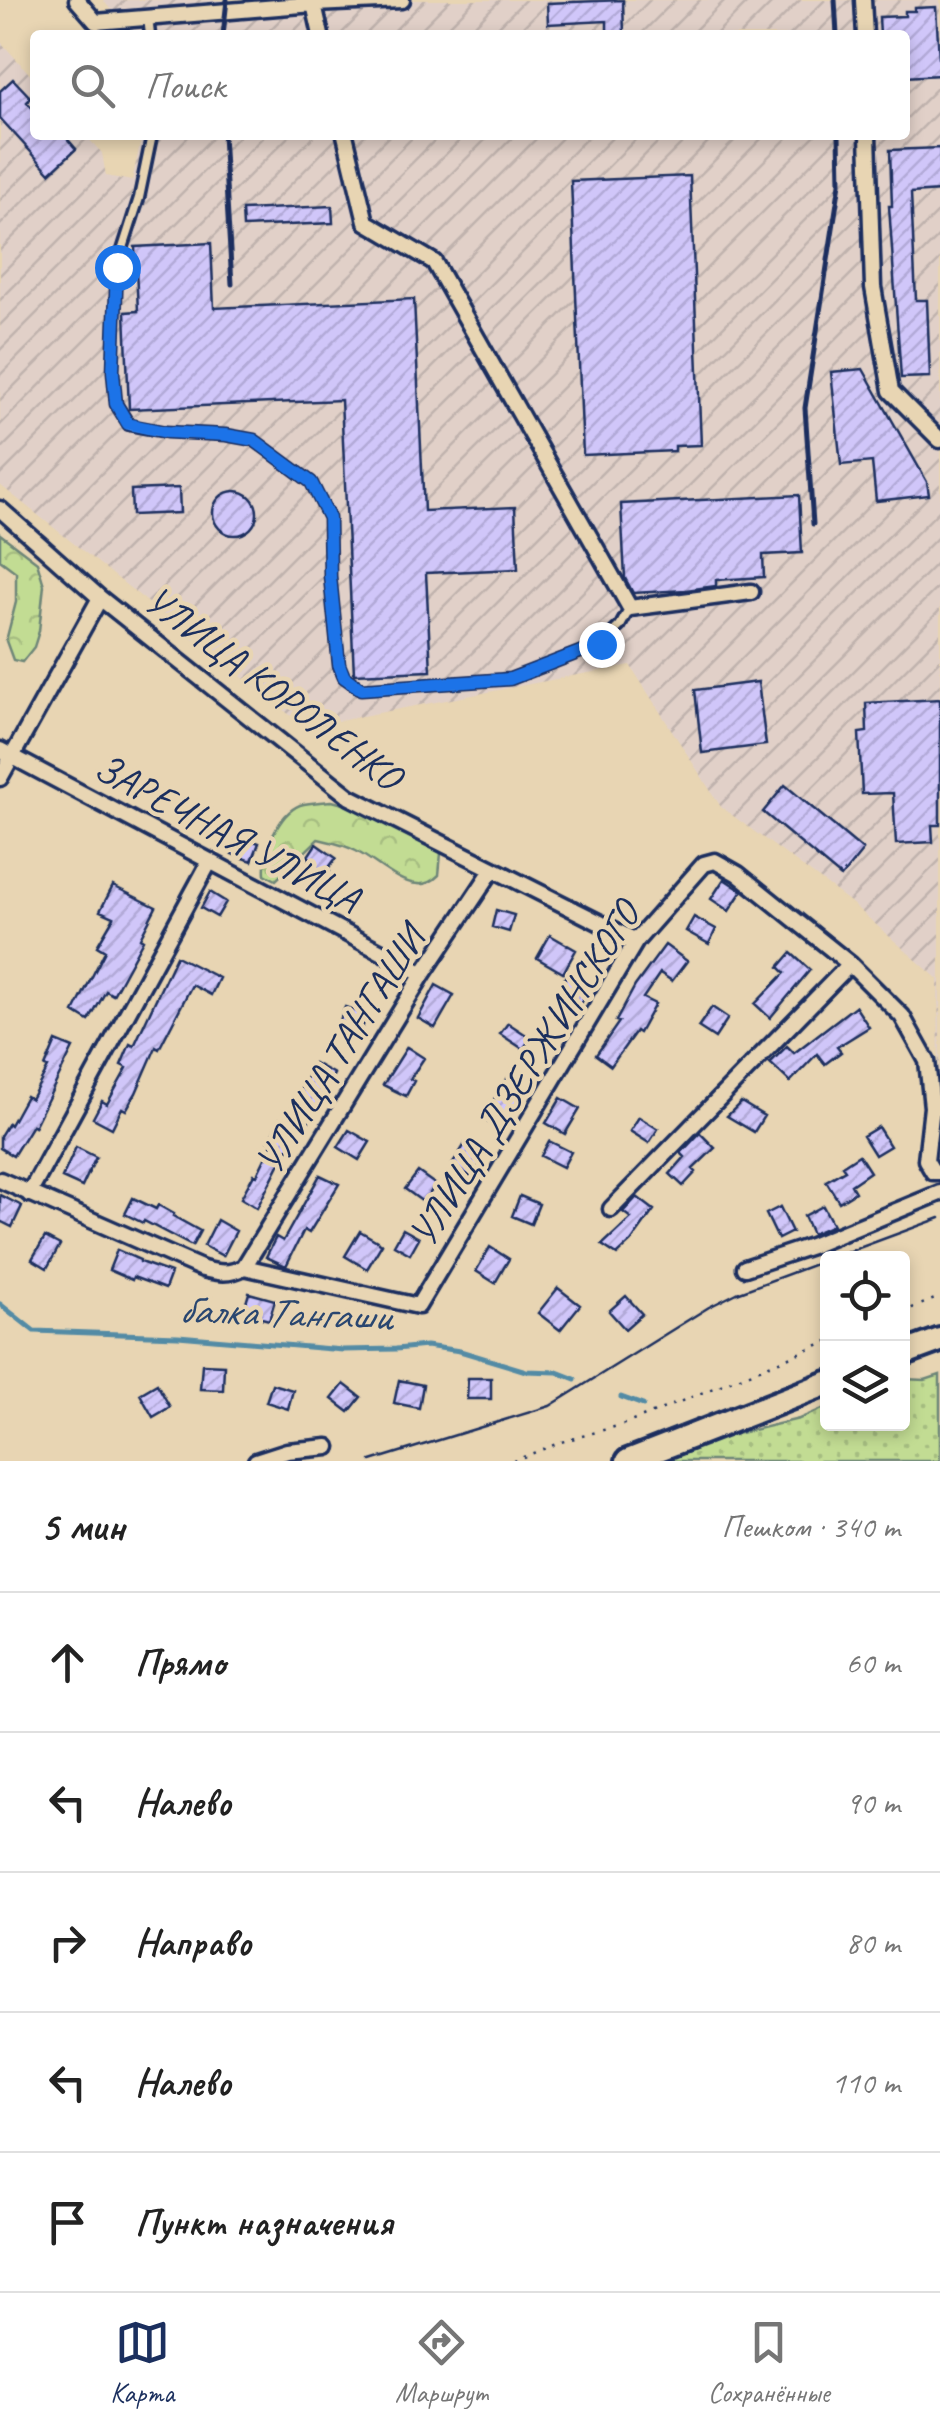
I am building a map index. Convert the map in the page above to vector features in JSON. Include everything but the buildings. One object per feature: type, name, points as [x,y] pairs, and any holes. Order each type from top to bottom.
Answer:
[{"type":"main road","points":[[910,1351],[940,1340]]},
{"type":"main road","points":[[636,1458],[820,1386]]},
{"type":"street","points":[[77,0],[96,22],[290,3],[402,0]]},
{"type":"street","points":[[864,0],[865,30]]},
{"type":"street","points":[[314,4],[320,30]]},
{"type":"street","points":[[346,140],[366,222],[434,262],[630,608],[750,592]]},
{"type":"street","points":[[868,140],[873,287],[891,391],[940,440]]},
{"type":"street","name":"УЛИЦА КОРОЛЕНКО","points":[[0,510],[100,598],[350,797],[636,941]]},
{"type":"street","points":[[0,778],[6,754],[100,598]]},
{"type":"street","name":"ЗАРЕЧНАЯ УЛИЦА","points":[[6,754],[423,974]]},
{"type":"street","points":[[29,1194],[210,861]]},
{"type":"street","name":"УЛИЦА ДЗЕРЖИНСКОГО","points":[[0,1180],[203,1269],[222,1274],[244,1267],[418,1306],[636,941],[704,864],[716,861],[738,874],[850,964],[902,1016],[927,1061],[932,1107],[926,1160],[933,1172],[940,1172]]},
{"type":"street","name":"УЛИЦА ТАНГАШИ","points":[[244,1267],[423,974],[493,869]]},
{"type":"street","points":[[611,1210],[850,964]]},
{"type":"street","points":[[745,1268],[811,1246],[940,1193]]},
{"type":"street","points":[[256,1461],[287,1451],[328,1447]]},
{"type":"lane","points":[[148,17],[149,30]]},
{"type":"lane","points":[[151,140],[139,198],[117,267],[113,372],[116,404],[128,424],[166,432],[254,440],[311,482],[329,518],[330,576],[339,664],[344,677],[361,689],[510,679],[601,644],[620,626],[630,608]]},
{"type":"path","points":[[910,1309],[940,1298]]},
{"type":"path","points":[[512,1461],[628,1423],[820,1344]]},
{"type":"shaded area","points":[[103,0],[940,0],[940,1159],[938,979],[849,901],[721,807],[630,665],[305,727],[0,485],[0,41],[30,74],[30,140],[90,140],[102,153],[106,176],[132,181],[141,140],[910,140],[910,30],[127,30]]},
{"type":"green space","points":[[0,534],[37,562],[44,585],[39,631],[34,647],[22,662],[13,660],[6,641],[16,602],[16,572],[0,560]]},
{"type":"green space","points":[[332,801],[351,806],[441,853],[439,875],[427,883],[410,883],[351,849],[318,839],[276,880],[265,874],[269,845],[285,816],[300,805]]},
{"type":"green space","points":[[940,1375],[940,1461],[658,1461],[711,1440],[799,1419],[820,1410],[820,1431],[910,1431],[910,1379]]},
{"type":"waterway","name":"балка Тангаши","points":[[0,1304],[34,1331],[178,1336],[343,1350],[426,1346],[575,1379]]},
{"type":"waterway","name":"балка Тангаши","points":[[621,1397],[643,1405]]},
{"type":"tram line","points":[[371,1461],[550,1406],[737,1293],[940,1218]]},
{"type":"railway","points":[[224,30],[227,0]]},
{"type":"railway","points":[[835,0],[837,30]]},
{"type":"railway","points":[[223,140],[232,284]]},
{"type":"railway","points":[[813,524],[805,408],[840,183],[839,140]]},
{"type":"route","points":[[117,267],[113,372],[116,404],[128,424],[166,432],[254,440],[311,482],[329,518],[330,576],[339,664],[344,677],[361,689],[510,679],[601,644]]}]
